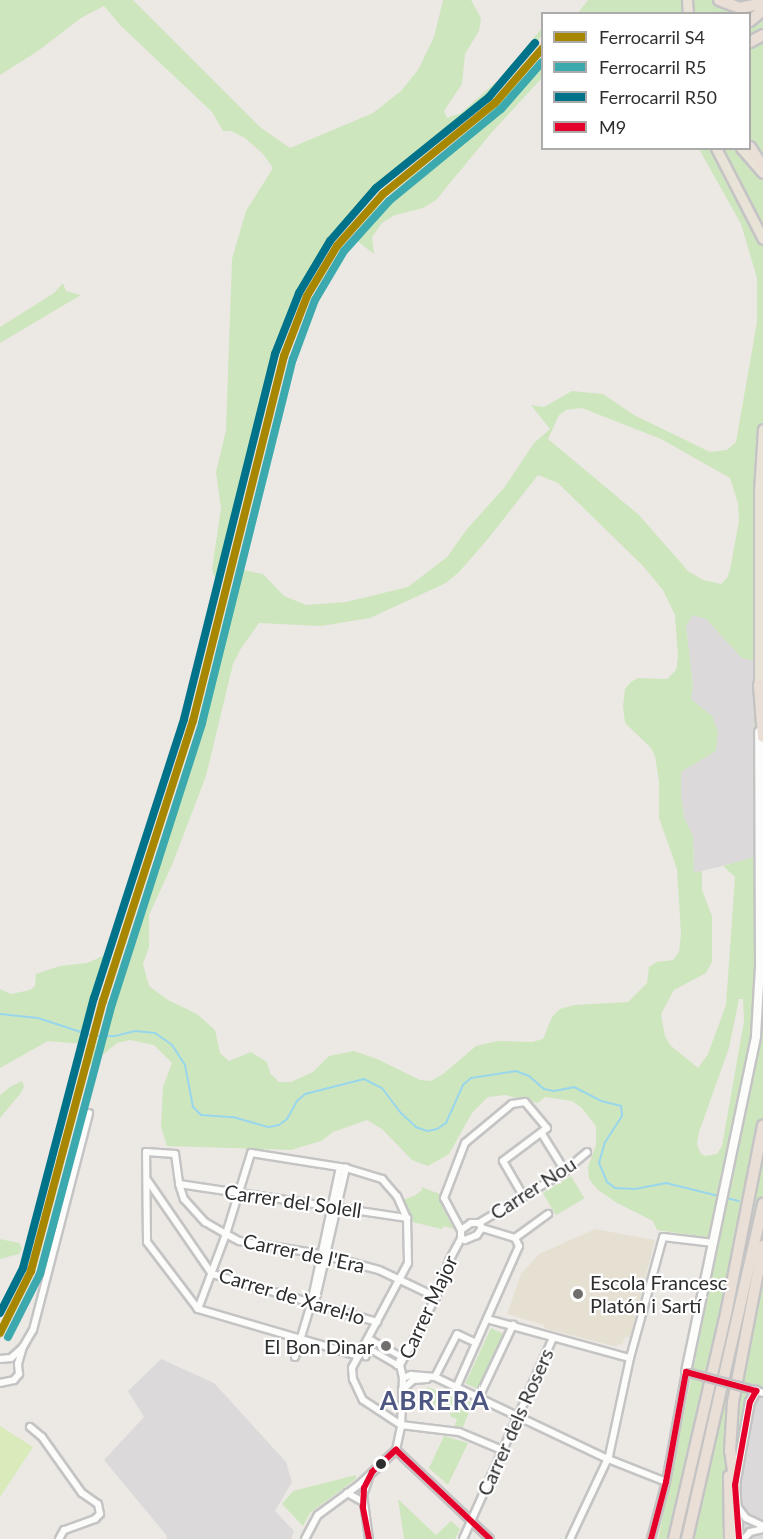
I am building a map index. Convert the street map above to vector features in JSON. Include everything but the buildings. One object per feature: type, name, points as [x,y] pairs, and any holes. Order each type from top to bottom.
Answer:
[{"type":"highway","points":[[719,0],[740,8],[763,3]]},
{"type":"highway","points":[[751,20],[763,10]]},
{"type":"highway","points":[[751,141],[763,159]]},
{"type":"highway","points":[[751,149],[763,167]]},
{"type":"highway","points":[[717,150],[763,239]]},
{"type":"highway","points":[[743,150],[763,173]]},
{"type":"highway","points":[[763,429],[759,491],[759,686],[763,737]]},
{"type":"highway","points":[[674,1539],[726,1314],[763,1126]]},
{"type":"highway","points":[[687,1539],[763,1204]]},
{"type":"highway","points":[[730,1539],[730,1451],[733,1402],[763,1246]]},
{"type":"highway","points":[[730,1451],[735,1485]]},
{"type":"highway","points":[[668,1539],[681,1508]]},
{"type":"street","points":[[651,1539],[666,1482],[758,1023],[759,686]]},
{"type":"street","points":[[481,1226],[471,1239],[461,1234],[444,1198],[465,1143],[512,1104],[525,1102],[547,1128],[542,1134],[503,1161],[523,1195]]},
{"type":"street","points":[[0,1377],[4,1382],[14,1380],[19,1374],[18,1364],[23,1347],[33,1330],[89,1113]]},
{"type":"street","points":[[542,1134],[565,1171]]},
{"type":"street","name":"Carrer de l'Era","points":[[147,1181],[146,1152],[173,1154],[178,1184],[184,1198],[205,1222],[226,1234],[239,1240],[323,1255],[379,1270],[436,1298]]},
{"type":"street","name":"Carrer Nou","points":[[481,1226],[523,1195],[565,1171],[587,1152]]},
{"type":"street","points":[[198,1309],[226,1234],[251,1154],[343,1167],[382,1179],[397,1196],[407,1218],[408,1263],[352,1368],[353,1379],[363,1400],[401,1425],[459,1432],[502,1450]]},
{"type":"street","points":[[295,1357],[312,1303],[343,1167]]},
{"type":"street","points":[[147,1181],[147,1242],[198,1309],[359,1356]]},
{"type":"street","name":"Carrer de Xarel·lo","points":[[147,1181],[212,1274],[377,1322]]},
{"type":"street","name":"Carrer del Solell","points":[[178,1184],[407,1218]]},
{"type":"street","points":[[515,1239],[548,1214]]},
{"type":"street","points":[[461,1234],[471,1222],[515,1239],[519,1246]]},
{"type":"street","points":[[457,1386],[529,1228]]},
{"type":"street","name":"Carrer Major","points":[[396,1450],[401,1425],[403,1378],[400,1365],[436,1298],[461,1234]]},
{"type":"street","points":[[570,1539],[608,1459],[630,1358],[663,1237],[714,1244]]},
{"type":"street","points":[[487,1319],[630,1358]]},
{"type":"street","points":[[479,1397],[513,1325]]},
{"type":"street","points":[[435,1377],[457,1334],[476,1343]]},
{"type":"street","name":"Carrer dels Rosers","points":[[463,1539],[553,1338]]},
{"type":"street","points":[[372,1340],[401,1356],[397,1365],[369,1350],[366,1356],[364,1354],[372,1340]]},
{"type":"street","points":[[4,1359],[23,1347]]},
{"type":"street","points":[[4,1359],[18,1364]]},
{"type":"street","points":[[688,1373],[759,1392],[750,1402],[735,1485],[739,1539]]},
{"type":"street","points":[[403,1378],[411,1375],[435,1377],[608,1459],[666,1482]]},
{"type":"street","points":[[403,1378],[445,1382]]},
{"type":"street","points":[[402,1390],[413,1380]]},
{"type":"street","points":[[30,1427],[42,1437],[82,1493],[98,1504],[100,1514],[64,1530],[58,1539]]},
{"type":"street","points":[[305,1539],[318,1515],[396,1450],[490,1539]]},
{"type":"street","points":[[369,1539],[363,1502],[364,1488],[372,1472]]},
{"type":"street","points":[[347,1493],[363,1502]]},
{"type":"street","points":[[737,1506],[746,1518],[763,1528]]},
{"type":"street","points":[[744,1539],[750,1532],[763,1528]]},
{"type":"shaded area","points":[[693,615],[706,619],[742,658],[754,661],[755,749],[754,858],[694,873],[693,836],[684,818],[681,796],[681,772],[706,757],[690,699],[693,686],[686,626]]},
{"type":"shaded area","name":"Escola Francesc Platón i Sartí","points":[[595,1229],[655,1240],[630,1338],[625,1337],[622,1345],[618,1344],[617,1347],[544,1328],[544,1325],[507,1314],[521,1274],[539,1254]]},
{"type":"shaded area","points":[[161,1359],[214,1383],[286,1462],[292,1482],[275,1511],[294,1531],[291,1539],[166,1539],[167,1536],[104,1460],[144,1417],[128,1391]]},
{"type":"shaded area","points":[[753,1383],[763,1386],[763,1539],[735,1539],[735,1473]]},
{"type":"green space","points":[[0,0],[133,0],[260,127],[290,148],[373,113],[401,91],[418,70],[434,37],[443,0],[471,0],[481,18],[479,31],[465,54],[462,84],[444,111],[447,118],[461,113],[498,80],[541,29],[541,37],[492,91],[393,171],[360,202],[334,234],[304,279],[285,321],[261,403],[218,587],[212,570],[221,508],[216,472],[226,430],[232,259],[246,211],[273,168],[263,154],[245,138],[231,131],[223,131],[212,112],[121,26],[104,6],[81,18],[38,51],[0,75]]},
{"type":"green space","points":[[588,0],[763,0],[763,1386],[753,1384],[735,1473],[735,1539],[658,1539],[720,1239],[657,1230],[653,1221],[617,1203],[597,1189],[589,1179],[588,1167],[596,1145],[596,1126],[582,1108],[572,1101],[545,1097],[538,1103],[505,1095],[488,1097],[472,1113],[449,1154],[428,1166],[412,1160],[382,1129],[367,1120],[333,1132],[321,1141],[291,1150],[167,1146],[161,1127],[163,1087],[172,1063],[154,1045],[130,1040],[117,1043],[89,1066],[214,678],[239,569],[263,574],[284,596],[306,605],[346,602],[408,587],[447,557],[467,529],[504,488],[534,443],[550,429],[531,405],[544,407],[572,391],[603,394],[634,415],[710,452],[727,450],[736,442],[757,322],[757,278],[741,224],[700,150],[751,150],[751,12],[579,12]],"holes":[[[582,408],[661,439],[730,478],[738,503],[739,521],[730,570],[727,578],[721,584],[703,580],[688,571],[639,515],[548,439],[559,415],[566,410]],[[538,475],[558,483],[643,566],[663,590],[675,615],[678,657],[676,670],[667,679],[638,678],[631,682],[625,689],[623,706],[625,723],[651,748],[655,756],[659,781],[659,818],[677,869],[681,934],[679,952],[673,960],[657,962],[649,967],[647,983],[628,1002],[574,1005],[560,1009],[552,1017],[543,1039],[532,1042],[498,1041],[476,1046],[443,1074],[431,1081],[420,1080],[377,1059],[354,1051],[329,1056],[313,1072],[291,1082],[279,1082],[270,1073],[267,1062],[251,1052],[229,1061],[220,1053],[215,1030],[197,1014],[168,1000],[149,986],[143,964],[149,947],[149,915],[172,865],[206,776],[233,664],[240,650],[259,623],[321,626],[370,618],[446,583],[459,572],[487,540]],[[693,615],[706,619],[742,658],[754,661],[754,857],[723,866],[735,877],[726,1005],[708,1054],[698,1068],[670,1045],[665,1036],[661,1014],[674,990],[706,973],[712,962],[712,916],[702,890],[702,871],[694,873],[693,836],[684,818],[681,796],[681,772],[716,751],[718,732],[712,716],[691,699],[693,686],[686,626]],[[739,999],[743,999],[744,1021],[722,1146],[717,1154],[705,1156],[701,1154],[697,1144],[699,1132],[729,1048]]]},
{"type":"green space","points":[[541,59],[541,79],[493,131],[436,200],[423,208],[395,215],[382,223],[372,237],[374,254],[352,237],[373,211],[411,177],[475,128]]},
{"type":"green space","points":[[63,283],[66,291],[81,295],[0,343],[0,327],[54,293]]},
{"type":"green space","points":[[110,953],[82,1044],[48,1041],[0,1068],[0,989],[11,994],[30,990],[35,986],[36,974],[60,966],[87,963]]},
{"type":"green space","points":[[22,1081],[24,1087],[21,1093],[0,1118],[0,1095]]},
{"type":"green space","points":[[571,1176],[584,1198],[556,1215],[543,1193]]},
{"type":"green space","points":[[421,1187],[440,1194],[442,1207],[454,1229],[444,1226],[442,1229],[412,1222],[403,1200],[414,1196],[422,1190]]},
{"type":"green space","points":[[0,1239],[19,1243],[22,1248],[19,1254],[0,1259]]},
{"type":"green space","points":[[491,1328],[506,1335],[481,1390],[465,1383]]},
{"type":"green space","points":[[427,1387],[473,1403],[462,1429],[454,1428],[457,1419],[451,1417],[450,1413],[426,1400]]},
{"type":"green space","points":[[0,1426],[33,1447],[0,1497]]},
{"type":"green space","points":[[444,1436],[468,1443],[448,1485],[429,1468]]},
{"type":"green space","points":[[356,1475],[356,1479],[310,1513],[303,1526],[282,1504],[293,1491]]},
{"type":"green space","points":[[398,1499],[436,1535],[451,1521],[460,1529],[455,1539],[404,1539]]},
{"type":"waterway","points":[[0,1014],[38,1018],[93,1036],[115,1036],[135,1031],[155,1033],[172,1045],[185,1065],[193,1107],[201,1115],[233,1117],[269,1127],[279,1125],[287,1119],[297,1101],[305,1094],[364,1079],[382,1088],[401,1113],[416,1127],[427,1131],[437,1129],[446,1123],[463,1085],[471,1078],[516,1071],[529,1076],[544,1089],[554,1091],[574,1087],[601,1101],[621,1106],[622,1116],[605,1142],[599,1163],[607,1182],[615,1188],[635,1189],[666,1183],[739,1201]]},
{"type":"rail line","name":"R50","points":[[0,1313],[23,1268],[94,998],[184,719],[275,354],[299,293],[330,241],[376,188],[489,97],[535,43]]},
{"type":"rail line","name":"S4","points":[[0,1333],[31,1271],[103,1001],[193,721],[284,356],[307,296],[337,246],[383,194],[495,103],[541,50]]},
{"type":"rail line","name":"R5","points":[[8,1337],[40,1274],[112,1004],[202,723],[293,359],[315,300],[344,251],[389,201],[501,109],[541,63]]},
{"type":"transit line","name":"M9","points":[[686,1372],[756,1391]]},
{"type":"transit line","name":"M9","points":[[651,1539],[666,1482],[686,1372]]},
{"type":"transit line","name":"M9","points":[[739,1539],[735,1485],[750,1402],[756,1391]]},
{"type":"transit line","name":"M9","points":[[396,1450],[490,1539]]},
{"type":"transit line","name":"M9","points":[[369,1539],[363,1507],[364,1488],[372,1472],[396,1450]]},
{"type":"place","name":"Escola Francesc Platón i Sartí","points":[[578,1294]]},
{"type":"place","name":"El Bon Dinar","points":[[386,1346]]},
{"type":"district","name":"ABRERA","points":[[435,1401]]}]
